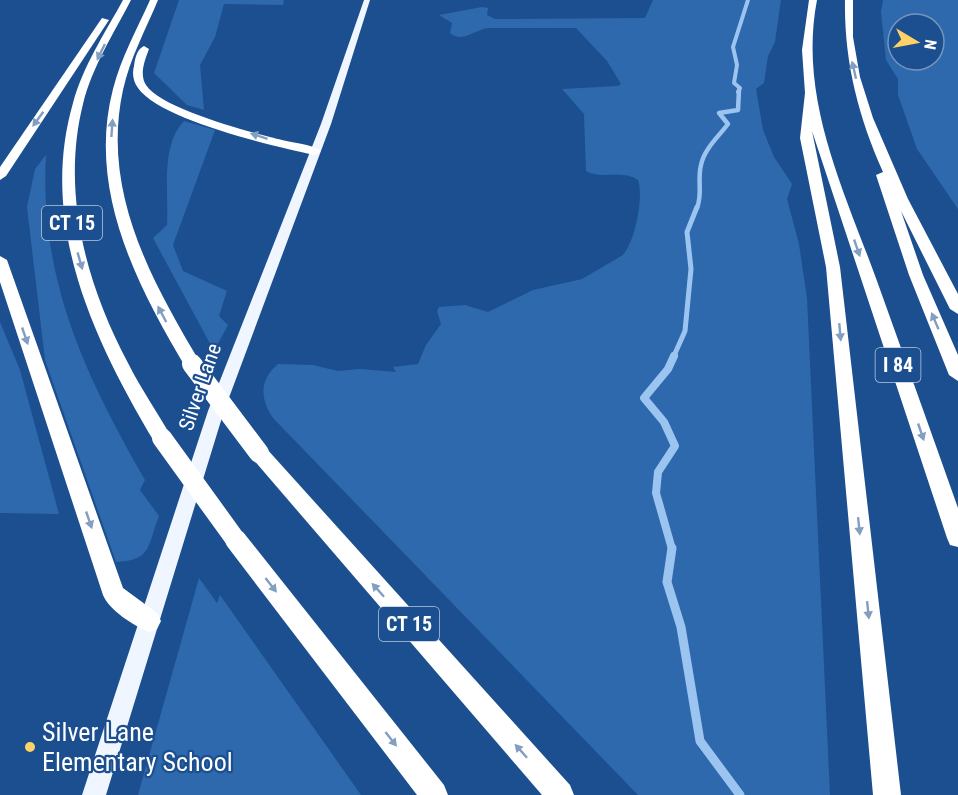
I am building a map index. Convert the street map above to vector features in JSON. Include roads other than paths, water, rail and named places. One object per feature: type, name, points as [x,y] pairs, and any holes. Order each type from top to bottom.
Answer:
[{"type":"highway","points":[[0,176],[75,67],[116,0]]},
{"type":"highway","name":"CT 15","points":[[127,0],[78,102],[69,146],[68,197],[77,249],[98,314],[125,374],[162,438],[235,539],[434,795]]},
{"type":"highway","name":"I 84","points":[[813,0],[806,49],[809,94],[818,132],[958,538]]},
{"type":"highway","points":[[849,0],[851,53],[872,126],[883,176],[899,229],[958,375]]},
{"type":"highway","name":"CT 15","points":[[154,1],[118,88],[111,126],[112,170],[124,222],[147,284],[192,364],[259,453],[560,795]]},
{"type":"highway","points":[[145,22],[146,43],[138,69],[140,81],[149,95],[181,111],[288,145],[315,151]]},
{"type":"highway","points":[[809,94],[806,138],[834,273],[888,795]]},
{"type":"highway","points":[[872,126],[907,206],[958,309]]},
{"type":"highway","points":[[0,260],[3,287],[114,595],[149,621]]},
{"type":"main road","name":"Silver Lane","points":[[94,795],[232,364],[315,151],[367,0]]},
{"type":"waterway","points":[[739,90],[740,88],[734,83],[737,65],[733,47],[748,0]]},
{"type":"waterway","points":[[697,208],[703,159],[708,148],[728,124],[719,113],[738,110],[739,90]]},
{"type":"waterway","points":[[673,358],[685,331],[691,269],[687,232],[697,207]]},
{"type":"waterway","points":[[672,549],[656,493],[658,472],[675,446],[664,422],[644,398],[668,369],[674,356]]},
{"type":"waterway","points":[[672,549],[667,582],[681,627],[700,741],[740,795]]},
{"type":"place","name":"Silver Lane Elementary School","points":[[30,747]]}]
